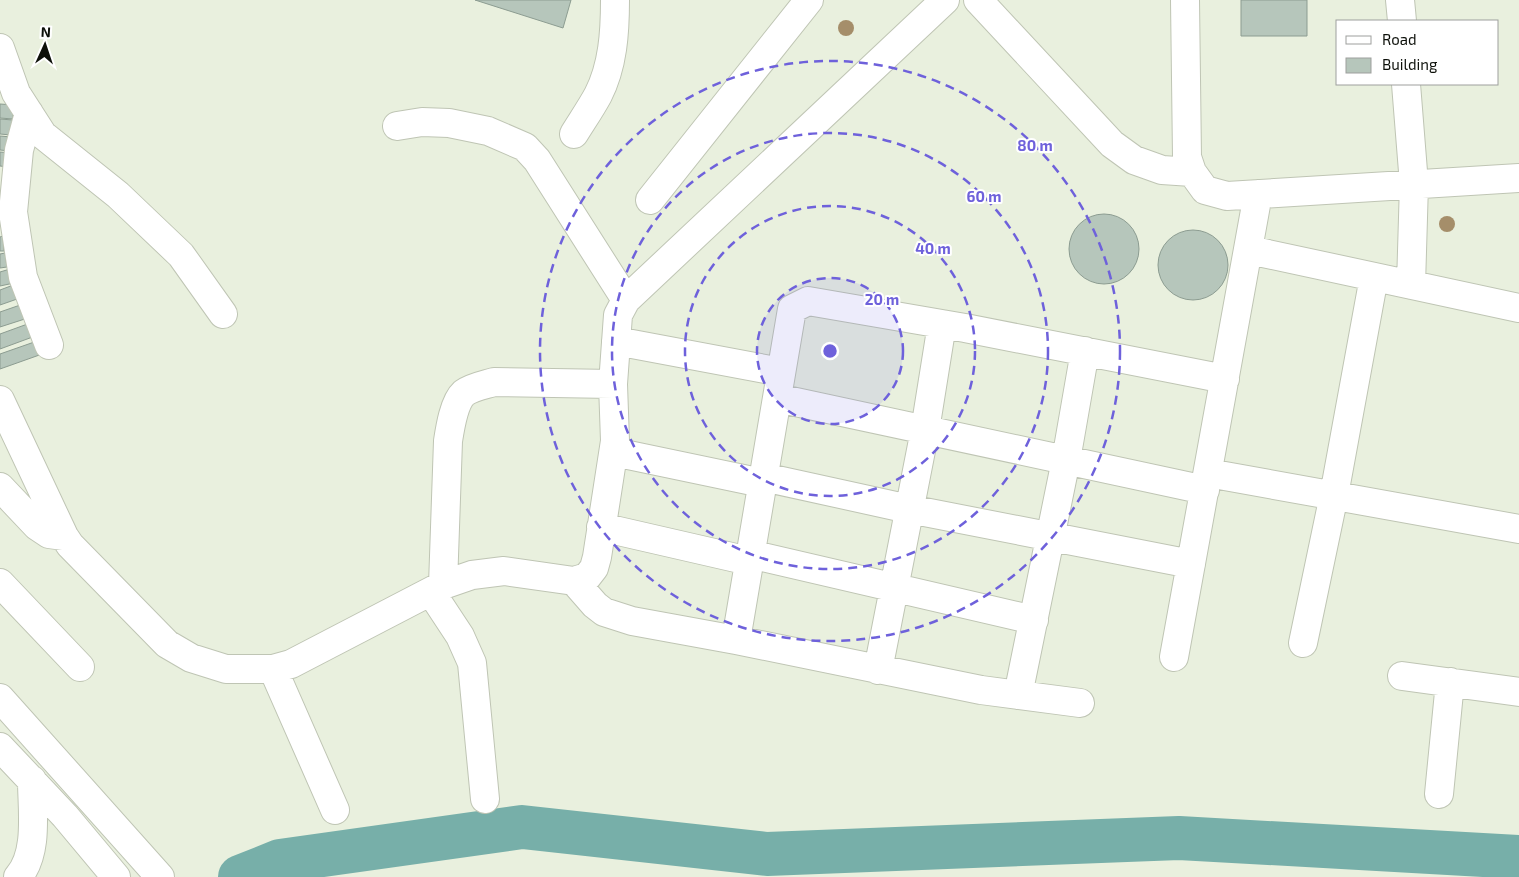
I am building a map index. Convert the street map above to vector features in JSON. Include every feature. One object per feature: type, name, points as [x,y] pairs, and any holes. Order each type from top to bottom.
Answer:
[{"type":"street","points":[[574,134],[599,93],[612,55],[616,0]]},
{"type":"street","points":[[650,200],[809,0]]},
{"type":"street","points":[[0,400],[64,536],[166,644],[191,658],[226,669],[273,668],[291,664],[437,589],[472,575],[504,571],[574,581],[587,577],[594,568],[598,557],[601,527],[614,452],[613,384],[618,315],[626,300],[945,0]]},
{"type":"street","points":[[978,0],[1112,144],[1134,160],[1162,170],[1192,172]]},
{"type":"street","points":[[1185,0],[1187,157],[1192,172],[1205,190],[1227,196],[1519,178]]},
{"type":"street","points":[[1400,0],[1402,20]]},
{"type":"street","points":[[0,48],[16,93],[43,135],[118,195],[181,254],[223,314]]},
{"type":"street","points":[[1406,85],[1414,184],[1411,285]]},
{"type":"street","points":[[29,114],[19,150],[14,212],[23,277],[49,345]]},
{"type":"street","points":[[397,126],[422,122],[449,123],[488,131],[525,147],[537,160],[626,300]]},
{"type":"street","points":[[1174,657],[1258,194]]},
{"type":"street","points":[[1249,250],[1519,308]]},
{"type":"street","points":[[1303,642],[1334,495],[1374,277]]},
{"type":"street","points":[[736,640],[792,309],[808,301],[942,324],[1225,379]]},
{"type":"street","points":[[878,670],[925,430],[942,324]]},
{"type":"street","points":[[616,341],[781,372]]},
{"type":"street","points":[[1018,695],[1066,460],[1085,351]]},
{"type":"street","points":[[485,799],[472,663],[437,589],[451,423],[463,394],[477,386],[494,382],[613,384]]},
{"type":"street","points":[[777,398],[1066,460],[1206,481],[1334,495],[1519,529]]},
{"type":"street","points":[[614,452],[1191,564]]},
{"type":"street","points":[[0,488],[37,526],[49,534],[64,536]]},
{"type":"street","points":[[601,527],[894,588],[1034,620]]},
{"type":"street","points":[[574,581],[595,605],[616,617],[632,621],[736,640],[981,690],[1080,703]]},
{"type":"street","points":[[0,583],[80,667]]},
{"type":"street","points":[[273,668],[335,810]]},
{"type":"street","points":[[1402,676],[1519,692]]},
{"type":"street","points":[[1439,794],[1450,682]]},
{"type":"street","points":[[0,698],[160,877]]},
{"type":"street","points":[[0,747],[65,816],[116,877]]},
{"type":"street","points":[[18,877],[25,869],[30,856],[32,780]]},
{"type":"building","points":[[475,0],[571,0],[563,28]]},
{"type":"building","points":[[1241,0],[1307,0],[1307,36],[1241,36]]},
{"type":"building","points":[[0,104],[14,105],[13,119],[0,118]]},
{"type":"building","points":[[0,119],[13,120],[11,135],[0,134]]},
{"type":"building","points":[[0,136],[11,137],[10,151],[0,150]]},
{"type":"building","points":[[0,152],[10,153],[9,167],[0,166]]},
{"type":"building","points":[[1104,214],[1117,217],[1129,224],[1136,236],[1139,249],[1136,262],[1129,274],[1117,281],[1104,284],[1091,281],[1079,274],[1072,262],[1069,249],[1072,236],[1079,224],[1091,217]]},
{"type":"building","points":[[1193,230],[1206,233],[1218,240],[1225,252],[1228,265],[1225,278],[1218,290],[1206,297],[1193,300],[1180,297],[1168,290],[1161,278],[1158,265],[1161,252],[1168,240],[1180,233]]},
{"type":"building","points":[[3,236],[4,251],[0,251],[0,237]]},
{"type":"building","points":[[5,253],[7,267],[0,268],[0,254]]},
{"type":"building","points":[[10,269],[14,283],[0,286],[0,272]]},
{"type":"building","points":[[16,284],[20,298],[0,305],[0,290]]},
{"type":"building","points":[[26,303],[31,317],[0,327],[0,312]]},
{"type":"building","points":[[33,322],[38,335],[0,349],[0,334]]},
{"type":"building","points":[[40,340],[45,353],[0,369],[0,354]]},
{"type":"waterway","points":[[240,877],[280,861],[522,827],[767,854],[1179,838],[1519,857]]}]
